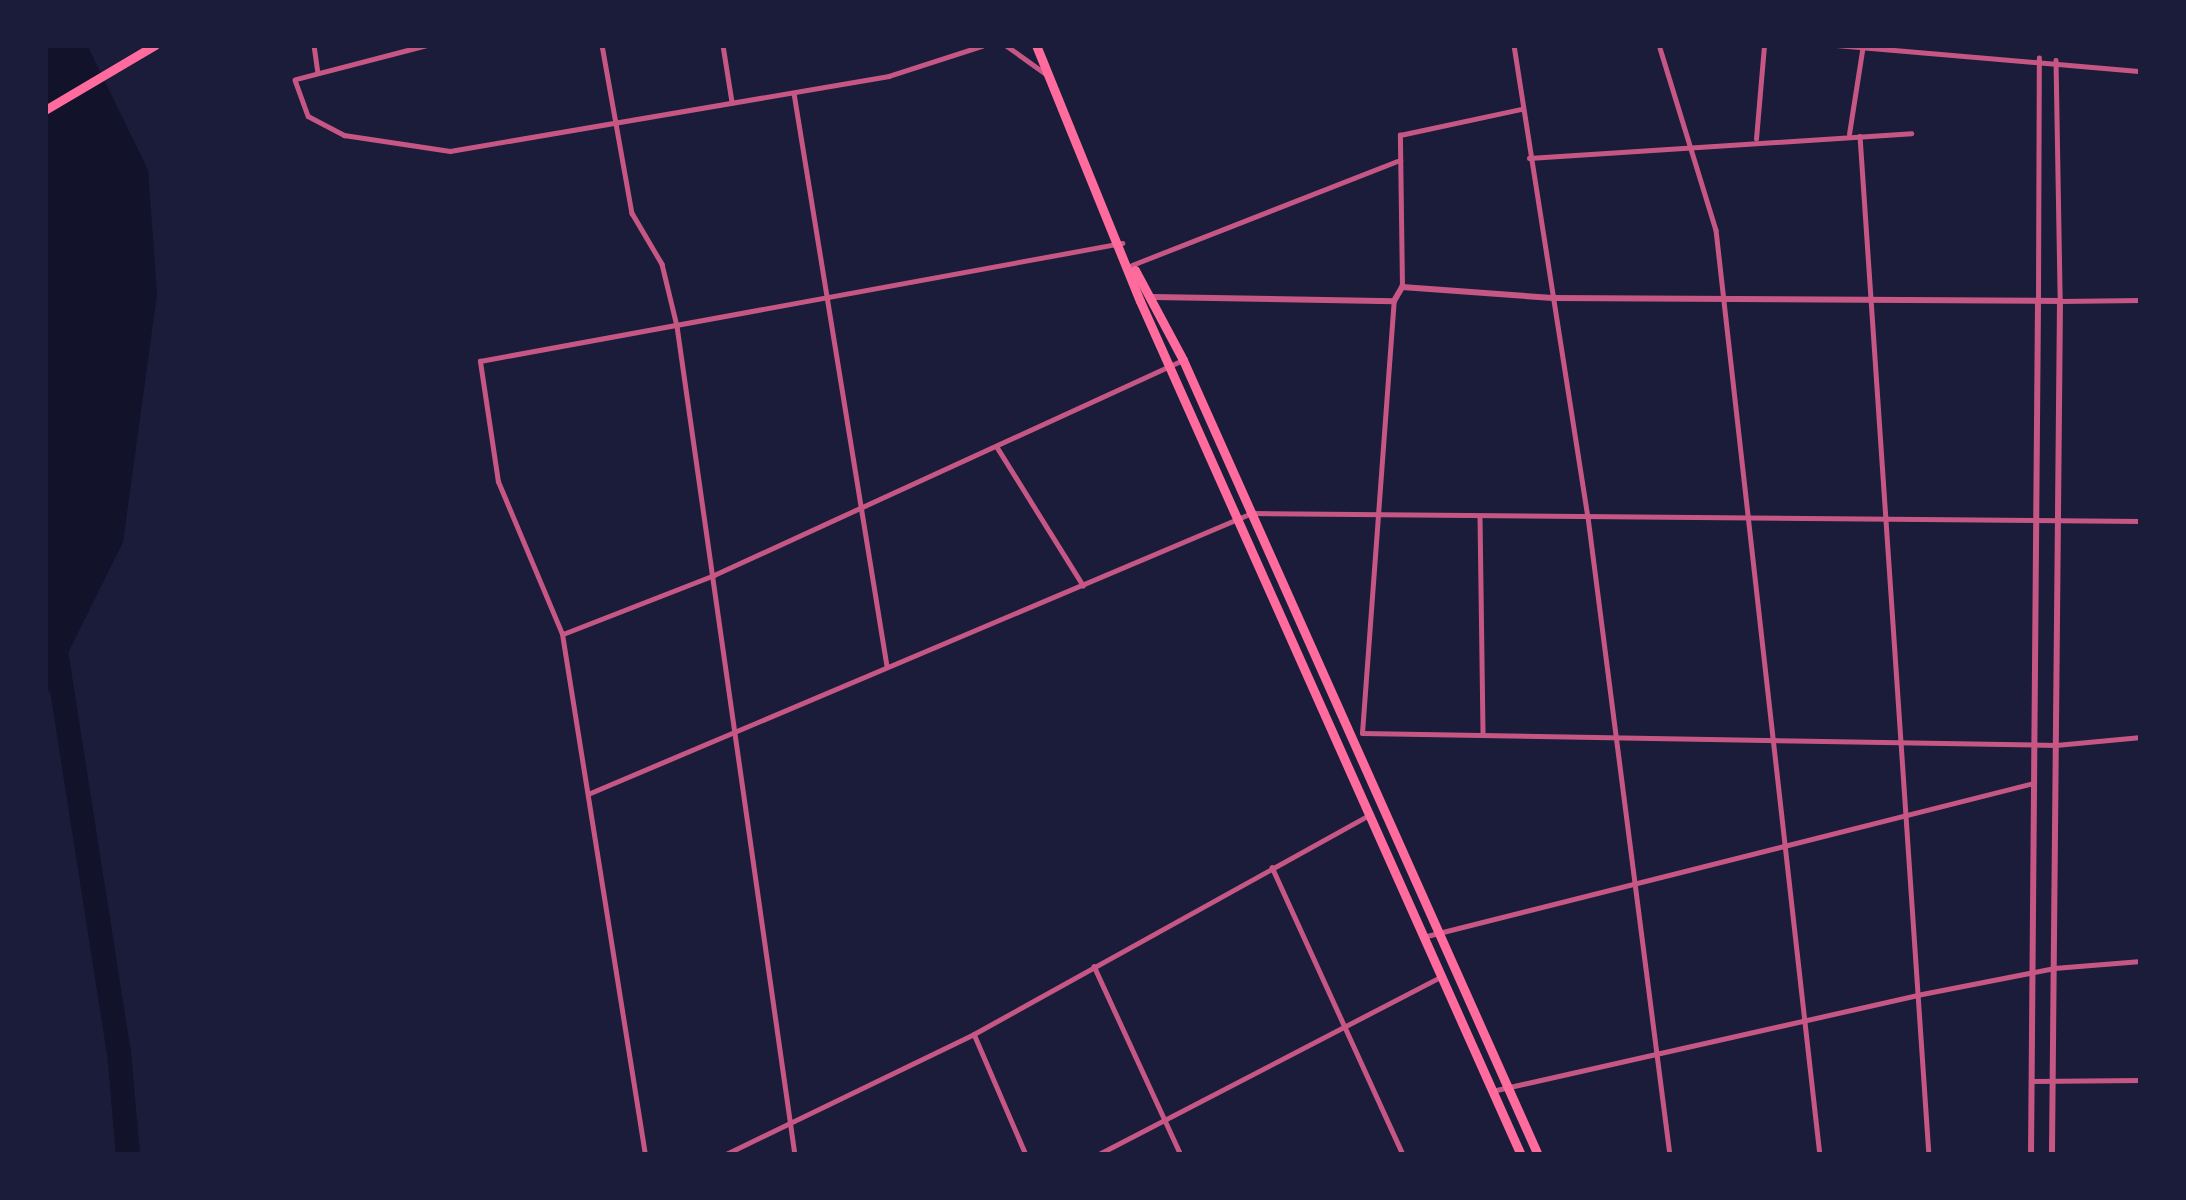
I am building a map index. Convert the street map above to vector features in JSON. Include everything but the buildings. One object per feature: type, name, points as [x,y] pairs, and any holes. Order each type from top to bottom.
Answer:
[{"type":"highway","points":[[45,110],[154,45]]},
{"type":"highway","points":[[1036,45],[1132,265],[1170,367],[1521,1155]]},
{"type":"highway","points":[[1132,265],[1154,297],[1357,735],[1538,1155]]},
{"type":"street","points":[[314,45],[318,73]]},
{"type":"street","points":[[429,45],[295,80],[308,116],[344,135],[450,151],[617,127],[794,93],[982,46],[1007,46],[1048,75]]},
{"type":"street","points":[[602,45],[632,213],[662,264],[677,326],[795,1155]]},
{"type":"street","points":[[723,45],[732,103]]},
{"type":"street","points":[[1514,45],[1588,517],[1670,1155]]},
{"type":"street","points":[[1619,45],[1660,49],[1678,45]]},
{"type":"street","points":[[1756,139],[1764,45]]},
{"type":"street","points":[[1836,45],[2039,58],[2141,71]]},
{"type":"street","points":[[1849,135],[1863,46]]},
{"type":"street","points":[[1660,49],[1694,144],[1716,230],[1820,1155]]},
{"type":"street","points":[[2030,1155],[2039,58]]},
{"type":"street","points":[[2052,1155],[2060,301],[2056,60]]},
{"type":"street","points":[[794,93],[822,298],[887,669]]},
{"type":"street","points":[[1357,735],[1394,301],[1402,286],[1400,135],[1521,109]]},
{"type":"street","points":[[1529,158],[1756,139],[1911,133]]},
{"type":"street","points":[[1860,136],[1929,1155]]},
{"type":"street","points":[[1132,265],[1400,160]]},
{"type":"street","points":[[645,1155],[562,634],[498,482],[480,361],[1122,243]]},
{"type":"street","points":[[1402,286],[1553,298],[2141,300]]},
{"type":"street","points":[[1154,297],[1394,301]]},
{"type":"street","points":[[562,634],[714,574],[1183,360]]},
{"type":"street","points":[[997,447],[1083,586]]},
{"type":"street","points":[[588,794],[737,735],[1252,513],[1374,509],[1480,516],[1888,524],[2141,521]]},
{"type":"street","points":[[1480,516],[1483,734]]},
{"type":"street","points":[[1339,746],[1357,735],[1902,738],[2056,745],[2141,737]]},
{"type":"street","points":[[1423,938],[1438,930],[1633,880],[2033,783]]},
{"type":"street","points":[[724,1155],[791,1127],[974,1034],[1369,815]]},
{"type":"street","points":[[1272,867],[1403,1155]]},
{"type":"street","points":[[1492,1091],[1917,995],[2054,968],[2141,962]]},
{"type":"street","points":[[1094,966],[1181,1155]]},
{"type":"street","points":[[1097,1155],[1344,1023],[1441,977]]},
{"type":"street","points":[[974,1034],[1026,1155]]},
{"type":"street","points":[[2031,1081],[2141,1080]]},
{"type":"shaded area","points":[[45,45],[87,45],[148,170],[157,294],[123,542],[45,699]]},
{"type":"waterway","points":[[45,581],[119,1052],[128,1155]]}]
